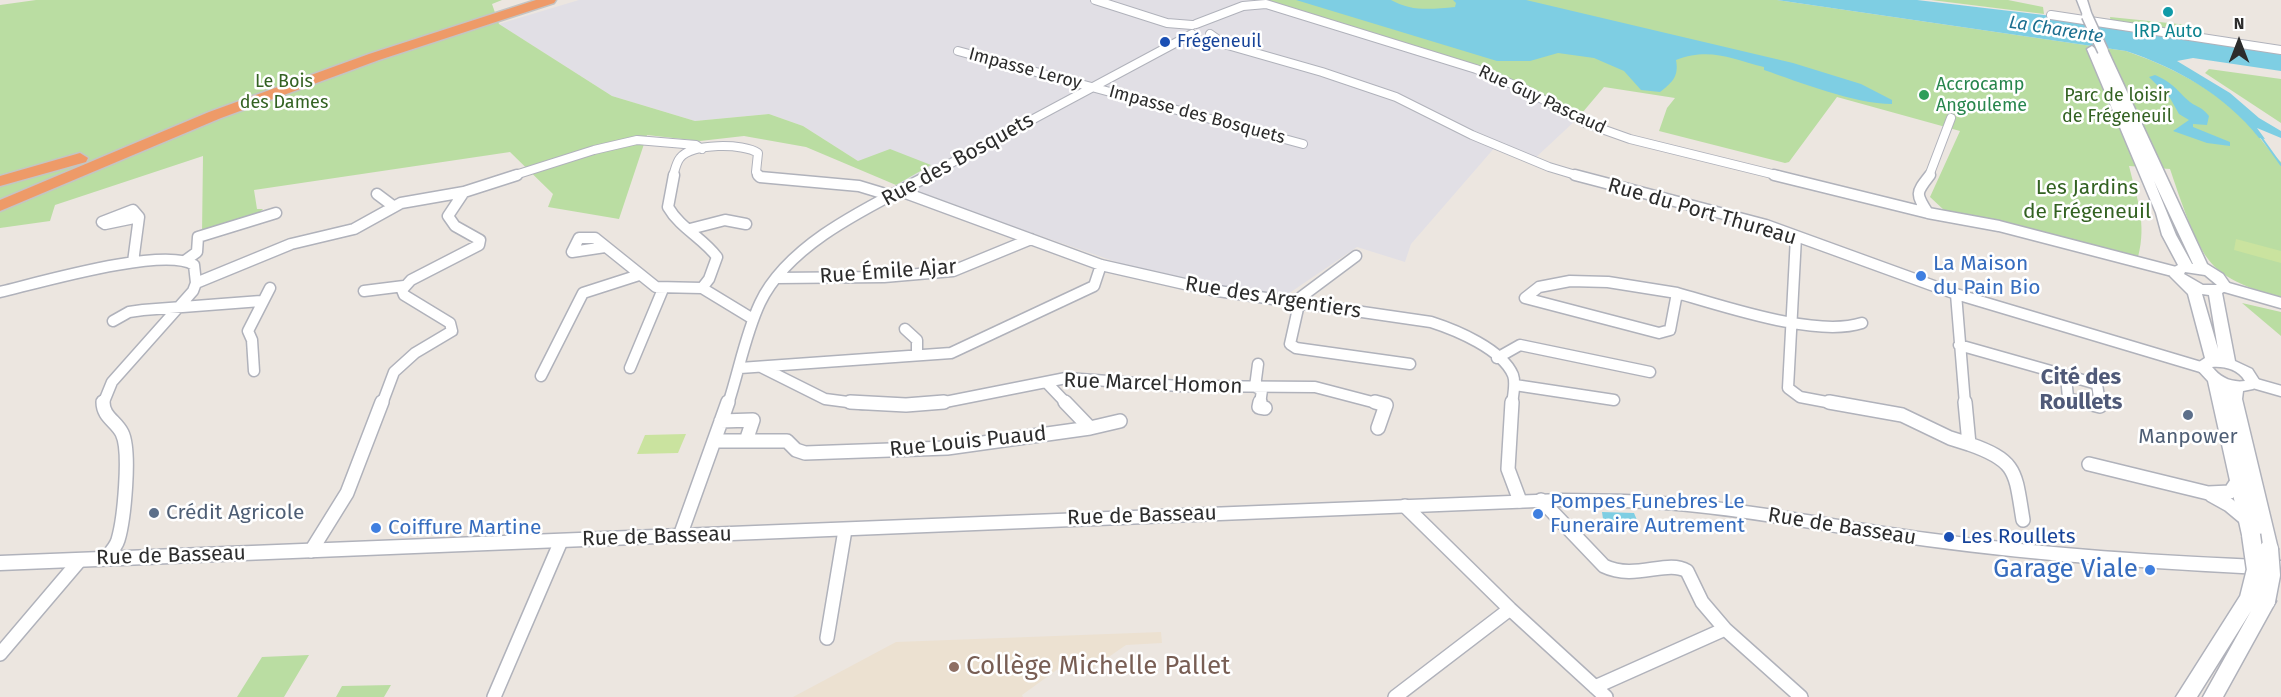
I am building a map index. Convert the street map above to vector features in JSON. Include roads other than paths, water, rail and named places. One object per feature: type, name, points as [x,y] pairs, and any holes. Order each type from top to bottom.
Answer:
[{"type":"highway","points":[[0,181],[64,164],[271,88],[533,0]]},
{"type":"highway","points":[[0,208],[98,163],[309,80],[549,0]]},
{"type":"highway","points":[[0,199],[112,150],[271,88]]},
{"type":"main road","points":[[2074,0],[2083,15],[2162,213],[2183,274],[2195,294],[2215,368],[2250,528],[2258,599],[2213,697]]},
{"type":"main road","points":[[2082,0],[2083,15]]},
{"type":"main road","points":[[2097,50],[2195,255],[2205,271]]},
{"type":"main road","points":[[2183,274],[2205,271],[2218,277],[2220,289],[2215,368]]},
{"type":"main road","points":[[2183,274],[2220,289]]},
{"type":"main road","points":[[2186,697],[2258,599],[2271,586],[2270,549],[2234,399],[2235,391],[2245,385],[2247,373],[2215,368]]},
{"type":"main road","name":"Rue de Basseau","points":[[0,563],[1541,500],[1647,501],[1702,506],[1874,533],[2013,550],[2163,562],[2281,568]]},
{"type":"street","name":"Rue du Port Thureau","points":[[1095,0],[1197,31],[1224,44],[1322,72],[1396,97],[1472,135],[1549,167],[1611,186],[1766,225],[1956,294],[2215,368]]},
{"type":"street","name":"Rue Guy Pascaud","points":[[1197,31],[1229,12],[1252,4],[1273,6],[1487,73],[1526,90],[1585,123],[1606,131],[1928,213],[1999,226],[2183,274]]},
{"type":"street","points":[[1219,22],[1229,12]]},
{"type":"street","points":[[2051,15],[2281,50]]},
{"type":"street","name":"Rue des Bosquets","points":[[680,536],[740,368],[758,304],[776,278],[810,246],[841,225],[1197,31]]},
{"type":"street","name":"Impasse Leroy","points":[[958,51],[1092,87]]},
{"type":"street","name":"Impasse des Bosquets","points":[[1092,87],[1303,144]]},
{"type":"street","points":[[1928,213],[1918,196],[1918,191],[1931,174],[1951,118]]},
{"type":"street","points":[[196,283],[291,244],[341,233],[363,225],[393,206],[409,201],[464,192],[579,154],[637,140],[696,145],[702,149]]},
{"type":"street","name":"Rue des Argentiers","points":[[702,149],[730,146],[752,147],[758,153],[756,172],[760,177],[859,186],[896,193],[1101,265],[1211,290],[1431,322],[1455,329],[1497,358],[1510,370],[1515,385]]},
{"type":"street","points":[[702,149],[686,154],[678,161],[668,207],[669,211],[717,257],[717,264],[702,288]]},
{"type":"street","points":[[364,291],[404,286],[411,280],[479,245],[480,240],[455,226],[448,216],[464,192]]},
{"type":"street","points":[[377,194],[393,206]]},
{"type":"street","points":[[186,260],[196,252],[198,237],[276,213]]},
{"type":"street","points":[[133,262],[139,217]]},
{"type":"street","points":[[690,229],[720,219],[746,225]]},
{"type":"street","points":[[1796,237],[1788,388],[1800,398],[1902,415],[1950,438],[1996,453],[2009,462],[2013,470],[2023,520]]},
{"type":"street","name":"Rue Émile Ajar","points":[[776,278],[884,277],[953,270],[1031,239]]},
{"type":"street","points":[[605,247],[656,287],[663,289],[702,288],[753,319]]},
{"type":"street","points":[[1356,256],[1296,303],[1290,344],[1296,348],[1410,364]]},
{"type":"street","points":[[0,292],[133,262],[186,260],[194,265],[196,283],[193,291],[112,382],[105,394],[102,407],[106,416],[124,436],[125,443],[124,481],[117,540],[105,559]]},
{"type":"street","points":[[740,368],[951,353],[1094,286],[1101,265]]},
{"type":"street","points":[[541,376],[583,293],[639,275]]},
{"type":"street","points":[[1677,293],[1670,330],[1659,333],[1525,298],[1538,287],[1567,282],[1630,285],[1677,293],[1835,329],[1858,327],[1862,323]]},
{"type":"street","points":[[311,551],[346,493],[394,372],[415,353],[452,332],[450,323],[404,295],[402,290],[404,286]]},
{"type":"street","points":[[254,371],[252,340],[248,331],[260,312],[261,302],[270,288]]},
{"type":"street","points":[[630,368],[663,289]]},
{"type":"street","points":[[2220,289],[2281,303]]},
{"type":"street","points":[[1956,294],[1969,444]]},
{"type":"street","points":[[113,321],[129,312],[142,310],[261,302]]},
{"type":"street","points":[[905,329],[917,340],[917,355]]},
{"type":"street","points":[[1497,358],[1520,345],[1650,372]]},
{"type":"street","points":[[1959,345],[2066,376]]},
{"type":"street","points":[[1258,364],[1255,387],[1262,390],[1259,407],[1265,408]]},
{"type":"street","name":"Rue Marcel Homon","points":[[760,367],[825,399],[866,404],[906,405],[945,402],[1066,378],[1179,386],[1315,387],[1386,405],[1378,428]]},
{"type":"street","name":"Rue Louis Puaud","points":[[1046,382],[1090,428]]},
{"type":"street","points":[[1520,501],[1508,469],[1515,385],[1614,400]]},
{"type":"street","points":[[2245,385],[2281,391]]},
{"type":"street","points":[[722,421],[753,420],[747,441]]},
{"type":"street","points":[[1090,428],[1120,421]]},
{"type":"street","name":"Rue Louis Puaud","points":[[714,441],[787,441],[796,450],[804,453],[896,450],[947,448],[1090,428]]},
{"type":"street","points":[[2089,465],[2208,493],[2230,492],[2238,480]]},
{"type":"street","points":[[2208,493],[2229,505],[2250,528]]},
{"type":"street","points":[[1541,500],[1604,566],[1616,572],[1632,573],[1682,568],[1687,572],[1702,602],[1725,629],[1801,697]]},
{"type":"street","points":[[1405,506],[1510,609],[1606,697]]},
{"type":"street","points":[[827,638],[845,530]]},
{"type":"street","points":[[494,697],[561,541]]},
{"type":"street","points":[[0,654],[80,560]]},
{"type":"street","points":[[1395,697],[1510,609]]},
{"type":"street","points":[[1595,687],[1725,629]]},
{"type":"water","points":[[1296,0],[1391,0],[1414,8],[1430,9],[1455,7],[1456,3],[1453,0],[1526,0],[1793,63],[1861,84],[1892,100],[1892,104],[1844,96],[1764,70],[1764,67],[1710,54],[1699,54],[1676,60],[1676,75],[1672,82],[1660,92],[1641,90],[1624,71],[1594,58],[1558,53],[1530,61],[1497,61]]},
{"type":"water","name":"La Charente","points":[[1777,0],[1917,0],[2061,17],[2281,52],[2281,71],[2193,58],[2177,61],[2230,93],[2259,118],[2281,131],[2281,138],[2257,128],[2265,139],[2259,138],[2231,109],[2199,85],[2164,66],[2126,51]]},
{"type":"water","points":[[2155,75],[2171,84],[2209,116],[2207,125],[2193,124],[2193,127],[2230,142],[2230,146],[2207,143],[2173,131],[2189,120],[2179,114],[2170,98],[2149,77]]},
{"type":"water","points":[[1602,512],[1634,513],[1639,525],[1607,524]]},
{"type":"waterway","points":[[2261,137],[2281,165]]},
{"type":"place","name":"IRP Auto","points":[[2168,12]]},
{"type":"place","name":"Frégeneuil","points":[[1165,42]]},
{"type":"place","name":"Accrocamp Angouleme","points":[[1924,95]]},
{"type":"place","name":"La Maison du Pain Bio","points":[[1921,276]]},
{"type":"place","name":"Manpower","points":[[2188,415]]},
{"type":"place","name":"Crédit Agricole","points":[[154,513]]},
{"type":"place","name":"Pompes Funebres Le Funeraire Autrement","points":[[1538,514]]},
{"type":"place","name":"Coiffure Martine","points":[[376,528]]},
{"type":"place","name":"Les Roullets","points":[[1949,537]]},
{"type":"place","name":"Garage Viale","points":[[2150,570]]},
{"type":"place","name":"Collège Michelle Pallet","points":[[954,667]]},
{"type":"district","name":"Cité des Roullets","points":[[2081,390]]},
{"type":"park label","name":"Le Bois des Dames","points":[[284,92]]},
{"type":"park label","name":"Parc de loisir de Frégeneuil","points":[[2117,106]]},
{"type":"park label","name":"Les Jardins de Frégeneuil","points":[[2087,200]]}]
